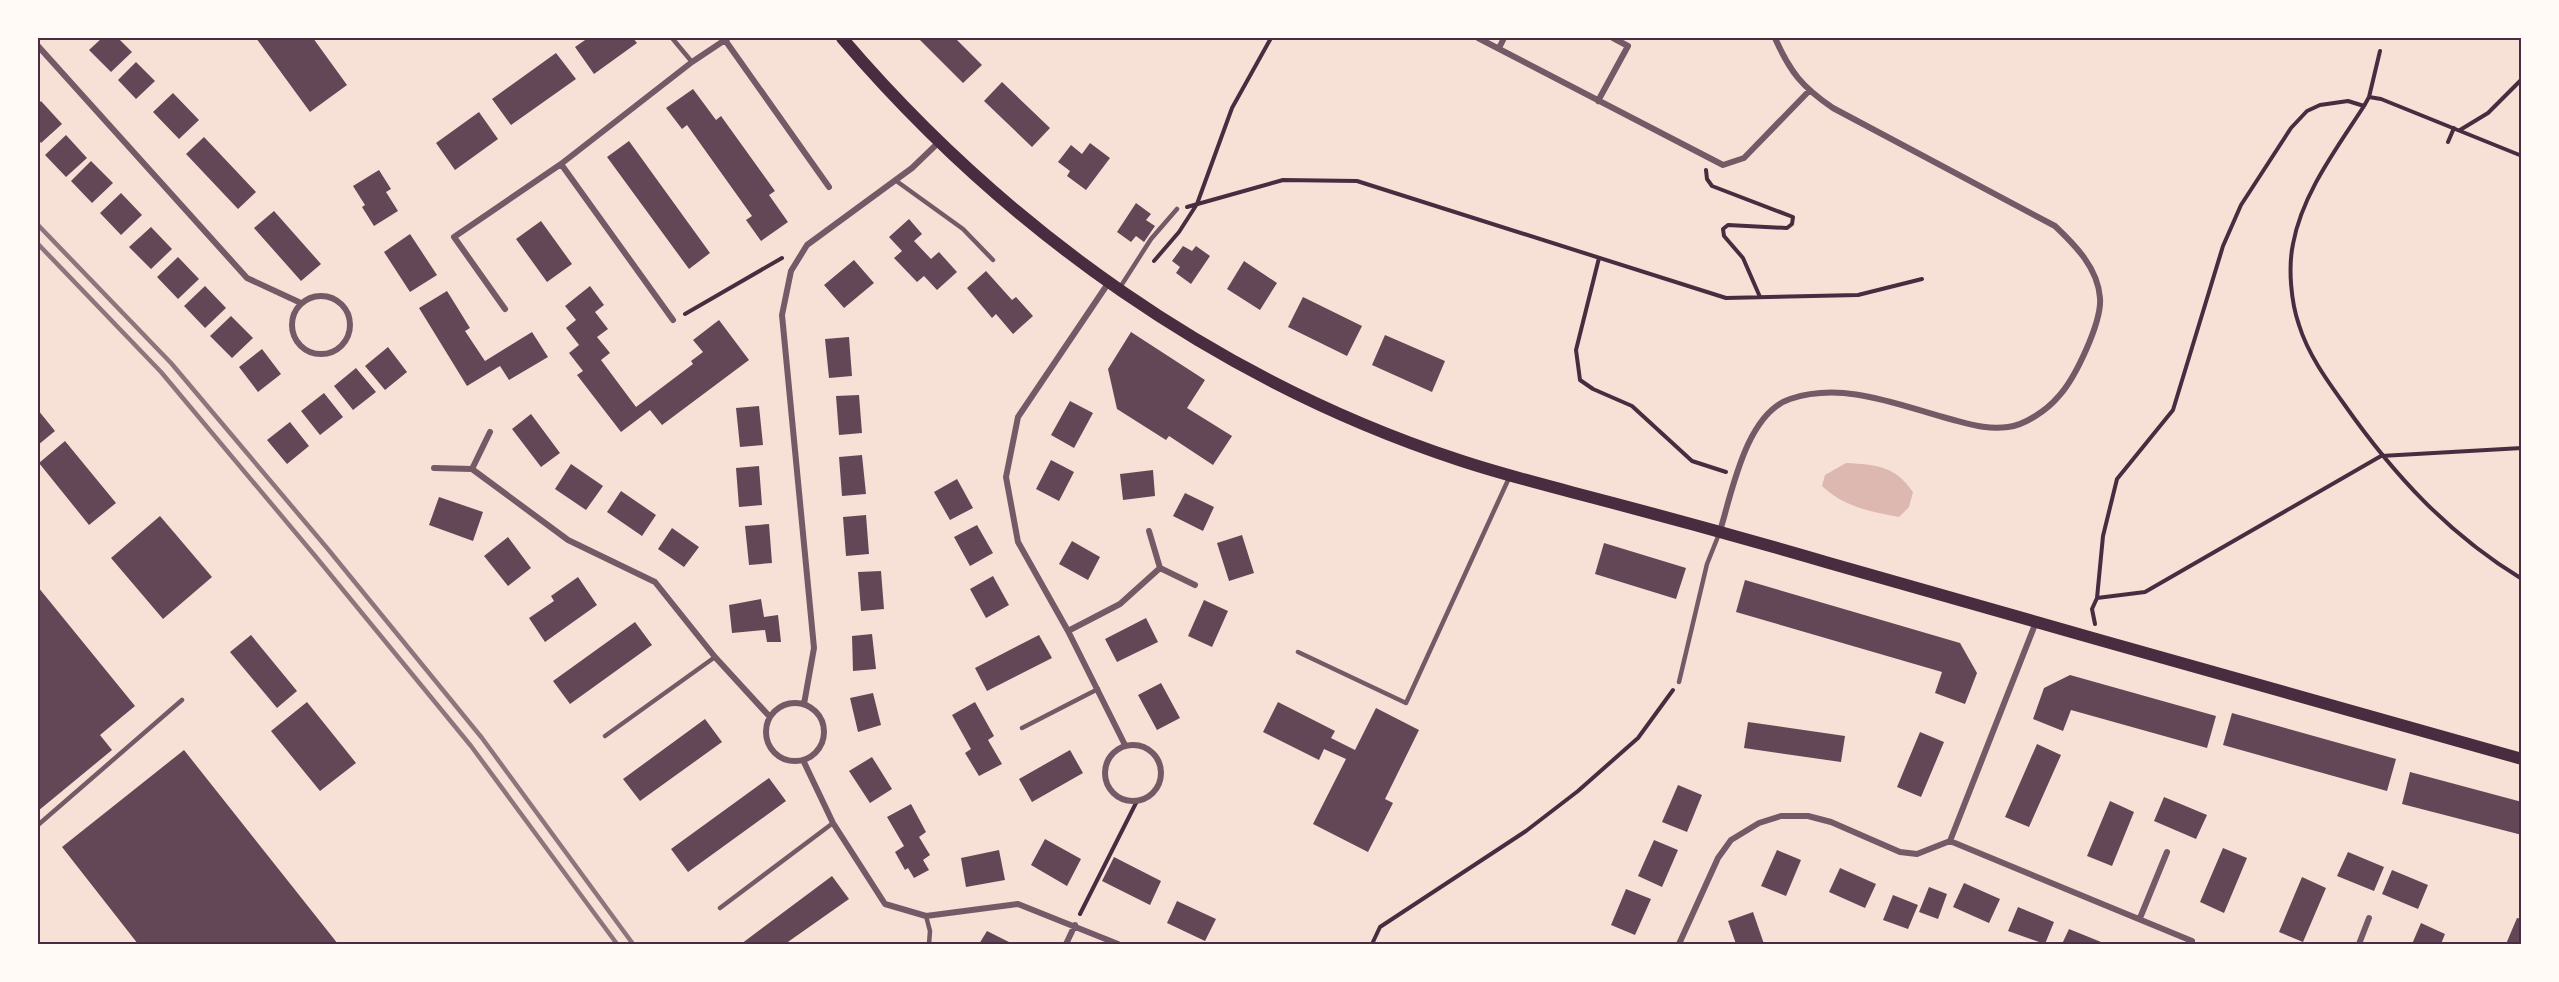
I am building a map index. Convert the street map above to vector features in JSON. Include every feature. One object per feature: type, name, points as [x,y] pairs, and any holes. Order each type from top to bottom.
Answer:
[{"type":"main road","points":[[842,38],[939,142],[1013,209],[1114,285],[1184,332],[1289,390],[1428,449],[1510,475],[1720,531],[2522,759]]},
{"type":"street","points":[[1478,38],[1723,165],[1744,158],[1809,91]]},
{"type":"street","points":[[1498,48],[1504,38]]},
{"type":"street","points":[[1598,101],[1628,45],[1613,38]]},
{"type":"street","points":[[1720,531],[1749,442],[1764,418],[1788,399],[1834,390],[1865,395],[1984,428],[2011,427],[2041,412],[2059,396],[2096,330],[2100,297],[2091,269],[2078,248],[2055,226],[1833,108],[1809,91],[1788,67],[1775,38]]},
{"type":"street","points":[[505,309],[454,237],[561,164],[692,62],[727,39],[830,187]]},
{"type":"street","points":[[38,46],[248,278],[301,303],[318,296],[336,300],[343,306],[350,324],[345,342],[338,348],[320,354],[302,347],[296,339],[292,320],[301,303]]},
{"type":"street","points":[[804,704],[814,648],[782,315],[791,271],[807,245],[924,158],[939,142]]},
{"type":"street","points":[[561,164],[673,320]]},
{"type":"street","points":[[1114,285],[1018,417],[1006,477],[1018,542],[1068,631],[1125,745]]},
{"type":"street","points":[[472,469],[490,432]]},
{"type":"street","points":[[434,468],[472,469],[568,540],[655,582],[715,657],[770,717]]},
{"type":"street","points":[[1149,531],[1160,567],[1195,585]]},
{"type":"street","points":[[1068,631],[1120,604],[1160,567]]},
{"type":"street","points":[[1950,841],[2036,622]]},
{"type":"street","points":[[804,704],[819,715],[824,733],[818,750],[803,760],[783,759],[775,754],[766,736],[770,717],[785,705],[804,704]]},
{"type":"street","points":[[1125,745],[1136,745],[1149,751],[1161,769],[1162,781],[1156,790],[1148,798],[1136,803],[1121,799],[1109,789],[1105,776],[1107,762],[1113,752],[1125,745]]},
{"type":"street","points":[[803,760],[833,823],[885,904],[926,916],[1018,904],[1075,925],[1118,945]]},
{"type":"street","points":[[1679,945],[1718,858],[1731,840],[1759,823],[1781,816],[1808,816],[1831,822],[1900,852],[1917,854],[1950,841],[2192,941]]},
{"type":"street","points":[[2140,918],[2167,852]]},
{"type":"street","points":[[2359,945],[2369,918]]},
{"type":"street","points":[[1066,945],[1075,925]]},
{"type":"lane","points":[[672,38],[692,62]]},
{"type":"lane","points":[[895,180],[963,229],[993,260]]},
{"type":"lane","points":[[1114,285],[1177,209]]},
{"type":"lane","points":[[1298,652],[1406,703],[1510,475]]},
{"type":"lane","points":[[1679,682],[1707,564],[1720,531]]},
{"type":"lane","points":[[605,736],[715,657]]},
{"type":"lane","points":[[1022,728],[1098,689]]},
{"type":"lane","points":[[38,825],[182,700]]},
{"type":"lane","points":[[720,908],[833,823]]},
{"type":"lane","points":[[926,916],[930,931],[929,945]]},
{"type":"path","points":[[1149,267],[1179,232],[1197,204],[1232,108],[1271,38]]},
{"type":"path","points":[[2380,51],[2369,97],[2309,198],[2293,244],[2291,286],[2298,324],[2311,356],[2381,456],[2446,525],[2522,579]]},
{"type":"path","points":[[2448,142],[2457,129],[2488,113],[2522,79]]},
{"type":"path","points":[[2369,97],[2457,129],[2522,156]]},
{"type":"path","points":[[2098,640],[2092,609],[2097,598],[2103,536],[2117,479],[2173,410],[2223,246],[2241,205],[2291,128],[2307,111],[2320,105],[2348,101],[2364,106]]},
{"type":"path","points":[[1704,156],[1707,179],[1712,186],[1793,217],[1792,224],[1787,228],[1728,225],[1723,230],[1724,236],[1748,268],[1760,297]]},
{"type":"path","points":[[1177,209],[1283,180],[1357,181],[1726,298],[1858,295],[1922,279]]},
{"type":"path","points":[[673,320],[807,245]]},
{"type":"path","points":[[1599,258],[1576,350],[1580,380],[1593,389],[1632,406],[1664,432],[1692,461],[1738,475]]},
{"type":"path","points":[[2097,598],[2145,592],[2381,456],[2522,448]]},
{"type":"path","points":[[1372,945],[1380,927],[1526,831],[1578,790],[1638,738],[1679,682]]},
{"type":"path","points":[[1075,925],[1136,803]]},
{"type":"shaded area","points":[[1846,463],[1876,466],[1892,471],[1913,492],[1909,507],[1899,517],[1858,507],[1830,493],[1822,486],[1825,475]]},
{"type":"building","points":[[102,38],[118,38],[132,52],[111,72],[89,50]]},
{"type":"building","points":[[256,38],[313,38],[347,85],[310,112]]},
{"type":"building","points":[[588,38],[633,38],[637,43],[594,74],[575,47]]},
{"type":"building","points":[[918,38],[955,38],[982,65],[963,83]]},
{"type":"building","points":[[556,53],[576,79],[511,125],[492,99]]},
{"type":"building","points":[[136,62],[155,81],[136,99],[118,80]]},
{"type":"building","points":[[1002,82],[1050,128],[1032,147],[984,101]]},
{"type":"building","points":[[693,89],[716,120],[721,116],[775,191],[769,195],[788,222],[761,241],[746,220],[752,216],[687,125],[682,129],[666,108]]},
{"type":"building","points":[[173,93],[199,120],[179,139],[153,112]]},
{"type":"building","points":[[41,101],[62,124],[41,143],[38,139],[38,104]]},
{"type":"building","points":[[479,112],[498,139],[455,170],[436,143]]},
{"type":"building","points":[[66,135],[87,158],[66,177],[45,155]]},
{"type":"building","points":[[204,137],[256,192],[238,209],[186,154]]},
{"type":"building","points":[[629,141],[710,253],[689,269],[607,157]]},
{"type":"building","points":[[1090,143],[1110,158],[1086,190],[1067,176],[1070,171],[1058,162],[1071,145],[1082,154]]},
{"type":"building","points":[[91,161],[113,183],[92,203],[71,181]]},
{"type":"building","points":[[379,170],[391,189],[386,192],[398,211],[374,226],[353,186]]},
{"type":"building","points":[[121,193],[142,215],[121,235],[100,213]]},
{"type":"building","points":[[1136,203],[1151,214],[1146,220],[1155,226],[1144,242],[1136,236],[1131,242],[1117,232]]},
{"type":"building","points":[[274,211],[321,264],[301,281],[254,228]]},
{"type":"building","points":[[909,219],[922,234],[914,241],[931,259],[939,252],[957,272],[937,290],[924,276],[917,282],[894,258],[902,251],[889,237]]},
{"type":"building","points":[[541,221],[572,264],[547,282],[516,239]]},
{"type":"building","points":[[151,227],[172,249],[151,269],[129,247]]},
{"type":"building","points":[[410,234],[437,275],[410,292],[384,252]]},
{"type":"building","points":[[1183,246],[1192,251],[1196,246],[1210,256],[1191,284],[1176,273],[1180,267],[1172,261]]},
{"type":"building","points":[[178,257],[199,279],[178,299],[157,277]]},
{"type":"building","points":[[854,260],[874,283],[844,308],[824,285]]},
{"type":"building","points":[[1244,261],[1277,283],[1260,310],[1227,289]]},
{"type":"building","points":[[986,271],[1012,300],[1016,297],[1033,316],[1013,334],[996,314],[992,318],[967,288]]},
{"type":"building","points":[[205,286],[226,308],[205,328],[184,306]]},
{"type":"building","points":[[590,286],[604,305],[595,312],[608,329],[597,337],[610,353],[601,360],[636,407],[693,364],[691,361],[703,352],[693,340],[719,320],[749,360],[662,425],[650,410],[621,432],[577,375],[583,371],[569,353],[579,345],[566,328],[576,320],[565,306]]},
{"type":"building","points":[[447,291],[470,328],[465,331],[485,361],[532,332],[548,357],[509,380],[500,366],[467,386],[419,308]]},
{"type":"building","points":[[1303,297],[1362,326],[1347,356],[1288,327]]},
{"type":"building","points":[[231,316],[253,338],[232,358],[210,336]]},
{"type":"building","points":[[1131,332],[1205,380],[1187,408],[1232,436],[1213,465],[1169,436],[1166,440],[1117,409],[1108,369]]},
{"type":"building","points":[[1385,335],[1445,361],[1432,392],[1372,365]]},
{"type":"building","points":[[849,337],[852,376],[829,378],[825,339]]},
{"type":"building","points":[[388,347],[407,372],[385,390],[365,366]]},
{"type":"building","points":[[262,349],[281,374],[258,392],[239,367]]},
{"type":"building","points":[[356,368],[376,392],[353,410],[334,386]]},
{"type":"building","points":[[324,393],[343,417],[320,435],[301,411]]},
{"type":"building","points":[[859,395],[862,433],[839,435],[836,396]]},
{"type":"building","points":[[1070,401],[1093,413],[1074,448],[1051,435]]},
{"type":"building","points":[[759,406],[763,445],[740,447],[736,408]]},
{"type":"building","points":[[38,410],[55,431],[38,445]]},
{"type":"building","points":[[531,414],[560,453],[541,467],[512,429]]},
{"type":"building","points":[[290,422],[309,446],[287,464],[267,440]]},
{"type":"building","points":[[65,441],[116,503],[89,525],[39,463]]},
{"type":"building","points":[[862,455],[866,494],[842,496],[839,457]]},
{"type":"building","points":[[1051,460],[1074,472],[1059,501],[1036,489]]},
{"type":"building","points":[[571,464],[603,486],[586,510],[555,489]]},
{"type":"building","points":[[759,466],[762,505],[739,507],[736,468]]},
{"type":"building","points":[[1153,470],[1155,496],[1123,500],[1120,474]]},
{"type":"building","points":[[957,479],[973,508],[950,520],[934,492]]},
{"type":"building","points":[[621,491],[656,515],[642,536],[607,512]]},
{"type":"building","points":[[1185,493],[1214,507],[1203,531],[1173,516]]},
{"type":"building","points":[[439,497],[483,512],[473,541],[429,525]]},
{"type":"building","points":[[866,515],[869,554],[846,556],[843,517]]},
{"type":"building","points":[[160,516],[212,577],[163,619],[111,558]]},
{"type":"building","points":[[769,524],[772,563],[749,565],[745,526]]},
{"type":"building","points":[[977,525],[993,553],[970,566],[954,537]]},
{"type":"building","points":[[672,528],[699,547],[684,567],[658,549]]},
{"type":"building","points":[[1242,535],[1254,573],[1229,581],[1217,543]]},
{"type":"building","points":[[508,537],[531,568],[508,586],[484,556]]},
{"type":"building","points":[[1072,541],[1100,557],[1088,580],[1059,564]]},
{"type":"building","points":[[1604,543],[1686,568],[1676,599],[1595,574]]},
{"type":"building","points":[[881,571],[884,609],[861,611],[858,572]]},
{"type":"building","points":[[993,576],[1009,605],[986,618],[970,589]]},
{"type":"building","points":[[578,577],[597,605],[545,642],[529,618],[554,601],[551,596]]},
{"type":"building","points":[[1745,580],[1960,643],[1977,673],[1965,704],[1935,693],[1942,672],[1736,612]]},
{"type":"building","points":[[38,587],[135,706],[100,735],[112,750],[38,811]]},
{"type":"building","points":[[761,599],[764,617],[778,615],[781,642],[767,642],[765,630],[732,633],[729,605]]},
{"type":"building","points":[[1204,600],[1228,611],[1212,647],[1188,636]]},
{"type":"building","points":[[1146,618],[1158,642],[1117,662],[1105,639]]},
{"type":"building","points":[[635,622],[652,645],[570,704],[553,681]]},
{"type":"building","points":[[872,634],[876,669],[853,671],[852,636]]},
{"type":"building","points":[[251,635],[297,691],[277,708],[230,652]]},
{"type":"building","points":[[1039,635],[1052,658],[987,691],[975,668]]},
{"type":"building","points":[[2070,675],[2216,716],[2207,748],[2071,710],[2063,731],[2033,719],[2044,688]]},
{"type":"building","points":[[1161,683],[1180,718],[1157,730],[1138,695]]},
{"type":"building","points":[[873,693],[881,725],[858,732],[850,698]]},
{"type":"building","points":[[307,702],[356,763],[320,791],[271,731]]},
{"type":"building","points":[[975,702],[994,736],[988,740],[1002,764],[979,776],[965,753],[971,749],[952,715]]},
{"type":"building","points":[[1278,702],[1335,731],[1331,738],[1355,750],[1376,708],[1419,730],[1385,799],[1393,803],[1368,852],[1313,824],[1346,759],[1324,749],[1319,760],[1263,732]]},
{"type":"building","points":[[2232,713],[2396,759],[2387,791],[2223,745]]},
{"type":"building","points":[[705,719],[722,742],[640,801],[623,779]]},
{"type":"building","points":[[1748,722],[1845,736],[1841,762],[1744,748]]},
{"type":"building","points":[[1920,732],[1944,742],[1921,797],[1897,787]]},
{"type":"building","points":[[2037,744],[2061,755],[2029,827],[2005,817]]},
{"type":"building","points":[[184,750],[338,944],[138,944],[62,847]]},
{"type":"building","points":[[1070,750],[1083,773],[1032,802],[1019,779]]},
{"type":"building","points":[[872,757],[892,789],[870,803],[849,771]]},
{"type":"building","points":[[2410,772],[2522,802],[2522,835],[2402,804]]},
{"type":"building","points":[[769,778],[786,801],[688,872],[671,849]]},
{"type":"building","points":[[1678,785],[1702,795],[1687,832],[1662,822]]},
{"type":"building","points":[[2164,797],[2207,815],[2196,839],[2154,821]]},
{"type":"building","points":[[2110,801],[2134,812],[2112,866],[2087,856]]},
{"type":"building","points":[[911,804],[926,832],[919,837],[930,855],[923,860],[929,870],[914,878],[908,868],[905,870],[895,852],[904,846],[887,817]]},
{"type":"building","points":[[1045,839],[1081,859],[1067,886],[1031,865]]},
{"type":"building","points":[[1654,840],[1678,850],[1662,887],[1638,876]]},
{"type":"building","points":[[2223,848],[2247,858],[2224,913],[2200,902]]},
{"type":"building","points":[[999,850],[1005,880],[966,887],[961,858]]},
{"type":"building","points":[[1777,850],[1801,860],[1786,896],[1761,886]]},
{"type":"building","points":[[2348,852],[2384,867],[2374,891],[2337,876]]},
{"type":"building","points":[[1114,857],[1161,881],[1150,905],[1102,881]]},
{"type":"building","points":[[1840,868],[1876,884],[1865,908],[1829,892]]},
{"type":"building","points":[[2392,870],[2428,885],[2418,909],[2382,894]]},
{"type":"building","points":[[832,876],[849,899],[785,944],[741,944]]},
{"type":"building","points":[[2302,877],[2326,888],[2303,942],[2279,932]]},
{"type":"building","points":[[1964,883],[2000,899],[1989,923],[1953,907]]},
{"type":"building","points":[[1929,887],[1947,894],[1938,919],[1919,912]]},
{"type":"building","points":[[1626,889],[1651,899],[1635,935],[1611,925]]},
{"type":"building","points":[[1893,895],[1918,905],[1908,929],[1883,920]]},
{"type":"building","points":[[1177,901],[1216,919],[1205,941],[1167,923]]},
{"type":"building","points":[[2018,907],[2054,922],[2045,944],[2008,931]]},
{"type":"building","points":[[1753,912],[1764,944],[1736,944],[1728,921]]},
{"type":"building","points":[[2517,918],[2522,919],[2522,944],[2506,944]]},
{"type":"building","points":[[2421,923],[2445,934],[2441,944],[2412,944]]},
{"type":"building","points":[[2069,929],[2106,944],[2062,944]]},
{"type":"building","points":[[987,931],[1013,944],[979,944]]},
{"type":"railway","points":[[38,225],[171,363],[327,548],[482,738],[633,944]]},
{"type":"railway","points":[[38,244],[161,372],[316,557],[471,746],[617,944]]}]
